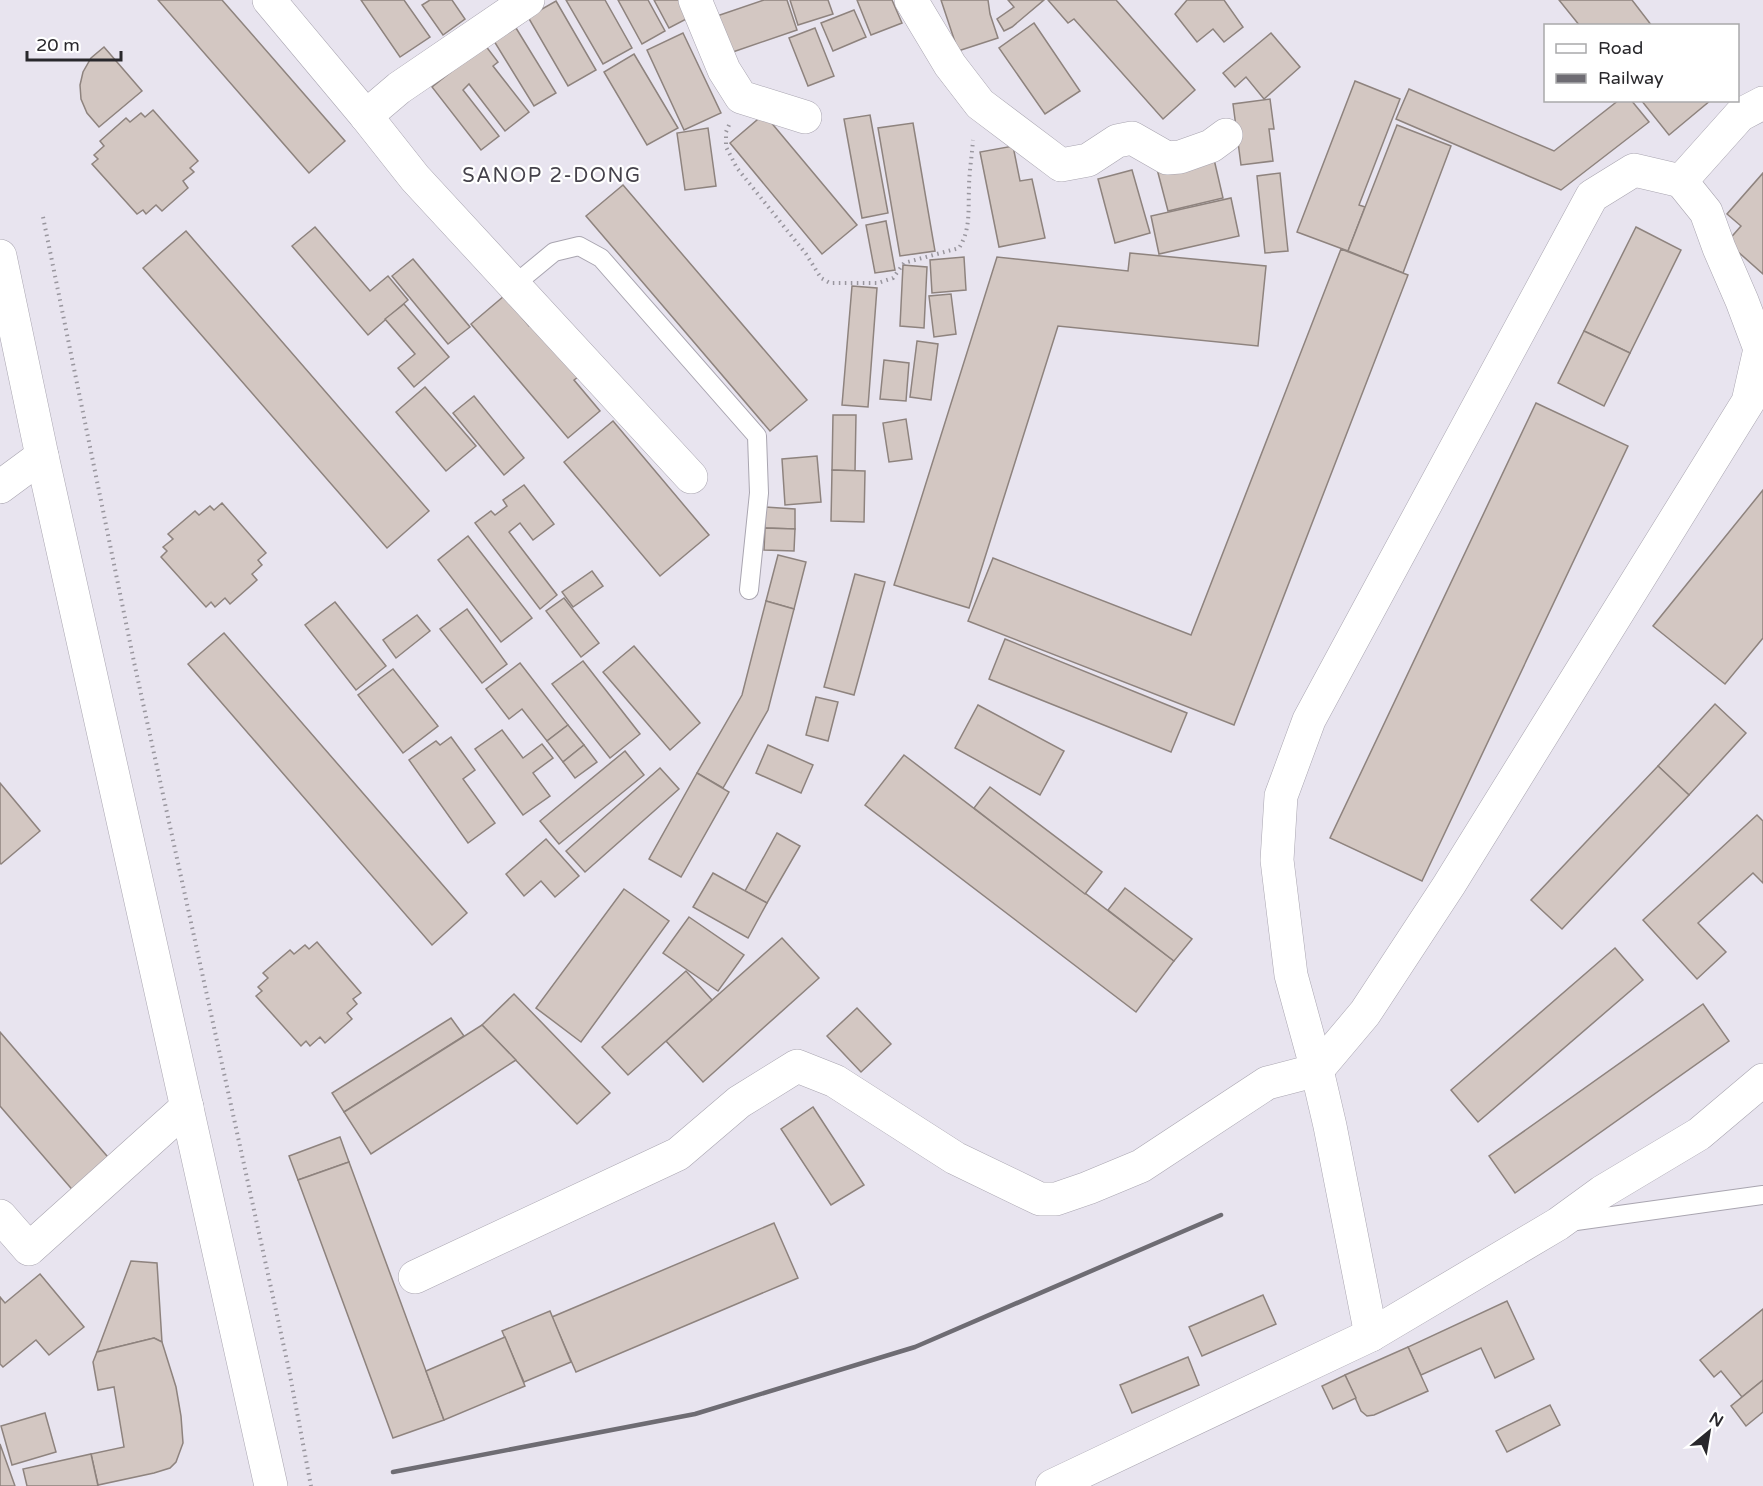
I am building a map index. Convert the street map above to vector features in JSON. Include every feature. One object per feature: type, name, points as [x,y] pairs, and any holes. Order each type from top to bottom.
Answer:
[{"type":"street","points":[[269,0],[415,178],[691,477]]},
{"type":"street","points":[[366,116],[399,88],[528,0]]},
{"type":"street","points":[[695,0],[724,70],[741,97],[806,117]]},
{"type":"street","points":[[911,0],[950,65],[980,104],[1061,165],[1088,160],[1117,141],[1132,138],[1167,158],[1180,157],[1211,146],[1226,135]]},
{"type":"street","points":[[1681,181],[1740,116],[1763,103]]},
{"type":"street","points":[[415,1277],[678,1154],[739,1102],[797,1066],[835,1081],[955,1158],[1040,1199],[1056,1199],[1141,1166],[1268,1083],[1317,1070],[1365,1013],[1449,885],[1748,402],[1760,349],[1706,212],[1681,181],[1634,170],[1592,196],[1309,720],[1281,796],[1277,860],[1291,975],[1317,1070],[1330,1126],[1371,1335]]},
{"type":"street","points":[[0,256],[42,456],[271,1486]]},
{"type":"street","points":[[4,477],[42,456]]},
{"type":"street","points":[[1052,1486],[1371,1335],[1558,1224],[1602,1192],[1699,1134],[1763,1080]]},
{"type":"street","points":[[0,1216],[28,1249],[187,1107]]},
{"type":"lane","points":[[514,285],[554,252],[579,246],[601,258],[757,436],[759,493],[749,590]]},
{"type":"lane","points":[[1558,1224],[1763,1195]]},
{"type":"path","points":[[741,97],[726,132],[726,147],[737,168],[806,254],[821,278],[830,284],[878,283],[893,278],[904,263],[959,248],[965,239],[969,216],[975,123],[980,104]]},
{"type":"path","points":[[42,218],[134,662],[289,1370],[311,1486]]},
{"type":"building","points":[[158,0],[222,0],[345,141],[309,173]]},
{"type":"building","points":[[361,0],[404,0],[430,37],[400,57]]},
{"type":"building","points":[[430,0],[452,0],[465,19],[443,35],[422,5]]},
{"type":"building","points":[[566,0],[605,0],[632,48],[603,64]]},
{"type":"building","points":[[618,0],[648,0],[665,31],[642,44]]},
{"type":"building","points":[[654,0],[686,0],[694,15],[669,28]]},
{"type":"building","points":[[764,0],[787,0],[797,30],[727,54],[714,17]]},
{"type":"building","points":[[790,0],[828,0],[833,14],[798,25]]},
{"type":"building","points":[[857,0],[892,0],[902,23],[871,35]]},
{"type":"building","points":[[941,0],[988,0],[998,38],[958,51]]},
{"type":"building","points":[[1008,0],[1044,0],[1004,31],[997,19],[1014,7]]},
{"type":"building","points":[[1048,0],[1116,0],[1195,90],[1163,119],[1074,19],[1068,23]]},
{"type":"building","points":[[1187,0],[1224,0],[1243,27],[1224,42],[1213,29],[1197,42],[1175,14]]},
{"type":"building","points":[[1559,0],[1632,0],[1650,24],[1578,24]]},
{"type":"building","points":[[556,1],[596,70],[568,86],[528,17]]},
{"type":"building","points":[[854,10],[866,37],[833,51],[821,23]]},
{"type":"building","points":[[1034,23],[1080,91],[1045,114],[999,48]]},
{"type":"building","points":[[516,28],[556,93],[534,106],[494,41]]},
{"type":"building","points":[[815,28],[834,76],[808,86],[789,38]]},
{"type":"building","points":[[683,33],[721,113],[684,130],[647,50]]},
{"type":"building","points":[[1271,33],[1300,67],[1264,99],[1246,77],[1235,87],[1223,73]]},
{"type":"building","points":[[485,45],[498,62],[493,66],[529,112],[505,131],[469,84],[463,90],[499,136],[481,150],[432,87]]},
{"type":"building","points":[[104,47],[142,91],[99,127],[87,113],[81,99],[80,85],[83,72],[91,58]]},
{"type":"building","points":[[634,54],[678,128],[647,145],[604,72]]},
{"type":"building","points":[[1355,81],[1400,99],[1359,205],[1365,207],[1348,251],[1297,232]]},
{"type":"building","points":[[1409,89],[1554,151],[1616,102],[1633,102],[1649,122],[1561,190],[1396,119]]},
{"type":"building","points":[[1270,99],[1274,129],[1269,129],[1273,161],[1241,165],[1233,104]]},
{"type":"building","points":[[1643,102],[1709,102],[1669,135]]},
{"type":"building","points":[[153,110],[198,161],[190,168],[194,172],[183,181],[188,188],[162,211],[156,205],[146,214],[143,210],[137,214],[92,164],[98,159],[94,155],[104,146],[100,141],[126,118],[130,122],[141,113],[145,117]]},
{"type":"building","points":[[764,114],[857,225],[822,254],[730,143]]},
{"type":"building","points":[[870,115],[888,213],[862,218],[844,119]]},
{"type":"building","points":[[913,123],[935,251],[900,256],[878,128]]},
{"type":"building","points":[[1397,125],[1451,146],[1403,273],[1348,251]]},
{"type":"building","points":[[708,128],[716,186],[685,190],[677,133]]},
{"type":"building","points":[[1013,146],[1020,181],[1032,179],[1045,238],[999,247],[980,152]]},
{"type":"building","points":[[1213,155],[1223,198],[1168,211],[1157,169]]},
{"type":"building","points":[[1132,170],[1150,233],[1115,243],[1098,179]]},
{"type":"building","points":[[1280,173],[1288,251],[1265,253],[1257,176]]},
{"type":"building","points":[[1763,173],[1763,274],[1727,242],[1741,226],[1727,214]]},
{"type":"building","points":[[623,185],[807,400],[770,431],[586,216]]},
{"type":"building","points":[[1231,198],[1239,236],[1159,254],[1151,216]]},
{"type":"building","points":[[886,221],[895,270],[875,273],[866,225]]},
{"type":"building","points":[[315,227],[370,291],[388,276],[408,300],[368,335],[292,246]]},
{"type":"building","points":[[1636,227],[1681,250],[1630,353],[1584,331]]},
{"type":"building","points":[[186,231],[429,511],[387,548],[143,268]]},
{"type":"building","points":[[1341,249],[1408,275],[1234,725],[968,621],[993,558],[1191,635]]},
{"type":"building","points":[[1130,253],[1266,266],[1258,346],[1058,326],[969,608],[894,585],[997,257],[1128,271]]},
{"type":"building","points":[[964,257],[966,290],[932,293],[930,260]]},
{"type":"building","points":[[413,259],[470,327],[448,344],[392,276]]},
{"type":"building","points":[[903,265],[927,267],[924,328],[900,326]]},
{"type":"building","points":[[852,286],[877,288],[868,407],[842,405]]},
{"type":"building","points":[[951,294],[956,334],[934,337],[929,296]]},
{"type":"building","points":[[504,296],[529,326],[533,322],[578,377],[574,380],[600,411],[568,438],[471,324]]},
{"type":"building","points":[[404,304],[449,357],[414,387],[398,368],[415,354],[385,319]]},
{"type":"building","points":[[1584,331],[1630,353],[1604,406],[1558,383]]},
{"type":"building","points":[[917,341],[938,344],[931,400],[910,397]]},
{"type":"building","points":[[884,360],[909,363],[906,401],[880,399]]},
{"type":"building","points":[[425,387],[476,446],[446,471],[396,412]]},
{"type":"building","points":[[474,396],[524,458],[504,475],[453,413]]},
{"type":"building","points":[[1536,403],[1628,446],[1422,881],[1330,838]]},
{"type":"building","points":[[833,415],[856,415],[855,471],[832,470]]},
{"type":"building","points":[[906,419],[912,459],[889,462],[883,423]]},
{"type":"building","points":[[613,421],[709,535],[660,576],[564,462]]},
{"type":"building","points":[[817,456],[821,502],[785,505],[782,459]]},
{"type":"building","points":[[832,470],[865,471],[864,522],[831,521]]},
{"type":"building","points":[[524,485],[554,524],[533,540],[520,523],[509,532],[557,595],[540,609],[475,523],[491,511],[495,515],[507,506],[503,500]]},
{"type":"building","points":[[1763,490],[1763,638],[1725,684],[1653,626]]},
{"type":"building","points":[[222,503],[266,553],[258,560],[262,565],[252,574],[257,580],[230,604],[225,598],[215,607],[211,602],[206,607],[161,557],[167,551],[163,547],[173,539],[168,534],[195,511],[199,515],[210,506],[214,510]]},
{"type":"building","points":[[765,507],[795,509],[795,529],[765,528]]},
{"type":"building","points":[[765,528],[795,529],[794,551],[764,550]]},
{"type":"building","points":[[468,536],[532,618],[501,642],[438,560]]},
{"type":"building","points":[[778,555],[806,562],[794,609],[766,601]]},
{"type":"building","points":[[592,571],[603,586],[573,607],[562,592]]},
{"type":"building","points":[[855,574],[885,582],[854,695],[824,687]]},
{"type":"building","points":[[564,598],[599,643],[581,657],[546,611]]},
{"type":"building","points":[[766,601],[794,609],[768,710],[723,788],[697,773],[742,695]]},
{"type":"building","points":[[335,602],[386,666],[356,690],[305,625]]},
{"type":"building","points":[[467,609],[507,664],[482,683],[440,629]]},
{"type":"building","points":[[417,615],[430,631],[396,658],[383,640]]},
{"type":"building","points":[[224,633],[467,913],[432,945],[188,664]]},
{"type":"building","points":[[1005,639],[1187,713],[1171,752],[989,679]]},
{"type":"building","points":[[634,646],[700,723],[670,750],[603,672]]},
{"type":"building","points":[[583,661],[640,734],[610,758],[552,684]]},
{"type":"building","points":[[520,663],[568,725],[547,741],[522,709],[509,719],[486,689]]},
{"type":"building","points":[[393,669],[438,726],[403,753],[358,695]]},
{"type":"building","points":[[816,697],[838,702],[828,741],[806,735]]},
{"type":"building","points":[[1715,704],[1746,733],[1689,795],[1658,766]]},
{"type":"building","points":[[978,705],[1064,751],[1040,795],[955,748]]},
{"type":"building","points":[[568,725],[584,745],[563,762],[547,741]]},
{"type":"building","points":[[502,730],[523,758],[542,744],[553,758],[533,773],[550,796],[523,815],[475,749]]},
{"type":"building","points":[[451,737],[475,770],[463,779],[495,823],[468,843],[409,760],[436,741],[440,745]]},
{"type":"building","points":[[584,745],[597,762],[575,778],[563,762]]},
{"type":"building","points":[[768,745],[813,765],[801,793],[756,773]]},
{"type":"building","points":[[625,751],[644,775],[559,844],[540,821]]},
{"type":"building","points":[[904,755],[1174,961],[1136,1012],[865,805]]},
{"type":"building","points":[[1658,766],[1689,795],[1562,929],[1531,900]]},
{"type":"building","points":[[660,768],[679,789],[585,872],[566,851]]},
{"type":"building","points":[[697,773],[729,792],[681,877],[649,859]]},
{"type":"building","points":[[0,783],[40,831],[1,864],[0,863]]},
{"type":"building","points":[[990,787],[1102,872],[1085,894],[974,808]]},
{"type":"building","points":[[1757,815],[1763,821],[1763,883],[1753,873],[1698,923],[1726,952],[1697,979],[1643,920]]},
{"type":"building","points":[[777,833],[800,846],[767,903],[745,891]]},
{"type":"building","points":[[546,839],[579,876],[555,897],[541,881],[524,896],[506,874]]},
{"type":"building","points":[[713,873],[767,903],[748,938],[693,907]]},
{"type":"building","points":[[1125,888],[1192,939],[1174,961],[1108,910]]},
{"type":"building","points":[[624,889],[669,921],[581,1042],[536,1008]]},
{"type":"building","points":[[689,917],[744,955],[718,991],[663,953]]},
{"type":"building","points":[[782,938],[819,978],[703,1082],[666,1041]]},
{"type":"building","points":[[317,942],[361,993],[353,999],[357,1004],[347,1013],[352,1019],[325,1043],[320,1037],[310,1046],[306,1041],[301,1046],[256,996],[262,991],[258,987],[268,978],[263,973],[290,950],[294,954],[305,945],[309,949]]},
{"type":"building","points":[[1615,948],[1643,980],[1478,1122],[1451,1090]]},
{"type":"building","points":[[686,971],[712,1000],[628,1075],[602,1047]]},
{"type":"building","points":[[514,994],[610,1093],[577,1124],[482,1025]]},
{"type":"building","points":[[1703,1004],[1729,1041],[1515,1193],[1489,1156]]},
{"type":"building","points":[[857,1008],[891,1044],[861,1072],[827,1036]]},
{"type":"building","points":[[451,1018],[464,1036],[344,1112],[332,1093]]},
{"type":"building","points":[[482,1025],[516,1060],[371,1154],[344,1112]]},
{"type":"building","points":[[0,1032],[113,1163],[76,1194],[0,1106]]},
{"type":"building","points":[[813,1107],[864,1185],[831,1205],[781,1129]]},
{"type":"building","points":[[340,1137],[349,1162],[298,1180],[289,1156]]},
{"type":"building","points":[[349,1162],[444,1420],[393,1438],[298,1180]]},
{"type":"building","points":[[774,1223],[798,1278],[576,1372],[552,1317]]},
{"type":"building","points":[[131,1261],[157,1263],[162,1342],[154,1338],[97,1352]]},
{"type":"building","points":[[40,1274],[84,1327],[49,1355],[36,1340],[3,1367],[0,1364],[0,1297],[5,1303]]},
{"type":"building","points":[[1263,1295],[1276,1324],[1202,1356],[1189,1327]]},
{"type":"building","points":[[1507,1301],[1534,1359],[1495,1378],[1481,1348],[1421,1375],[1408,1347]]},
{"type":"building","points":[[1763,1309],[1763,1380],[1742,1397],[1721,1371],[1714,1377],[1700,1360]]},
{"type":"building","points":[[550,1311],[571,1362],[524,1382],[502,1331]]},
{"type":"building","points":[[505,1337],[525,1386],[444,1420],[426,1371]]},
{"type":"building","points":[[154,1338],[162,1342],[176,1387],[183,1443],[176,1462],[170,1468],[154,1473],[98,1485],[91,1454],[124,1447],[114,1387],[98,1390],[93,1362],[97,1352]]},
{"type":"building","points":[[1408,1347],[1428,1391],[1367,1416],[1361,1411],[1345,1375]]},
{"type":"building","points":[[1188,1357],[1199,1385],[1132,1413],[1120,1385]]},
{"type":"building","points":[[1345,1375],[1356,1398],[1333,1409],[1322,1386]]},
{"type":"building","points":[[1763,1380],[1763,1412],[1746,1426],[1731,1406]]},
{"type":"building","points":[[1550,1405],[1560,1425],[1507,1452],[1496,1431]]},
{"type":"building","points":[[45,1413],[56,1452],[12,1465],[1,1426]]},
{"type":"building","points":[[0,1444],[15,1486],[0,1486]]},
{"type":"building","points":[[91,1454],[98,1486],[27,1486],[23,1469]]},
{"type":"railway","points":[[393,1472],[695,1414],[915,1347],[1221,1215]]},
{"type":"district","name":"SANOP 2-DONG","points":[[552,175]]}]
